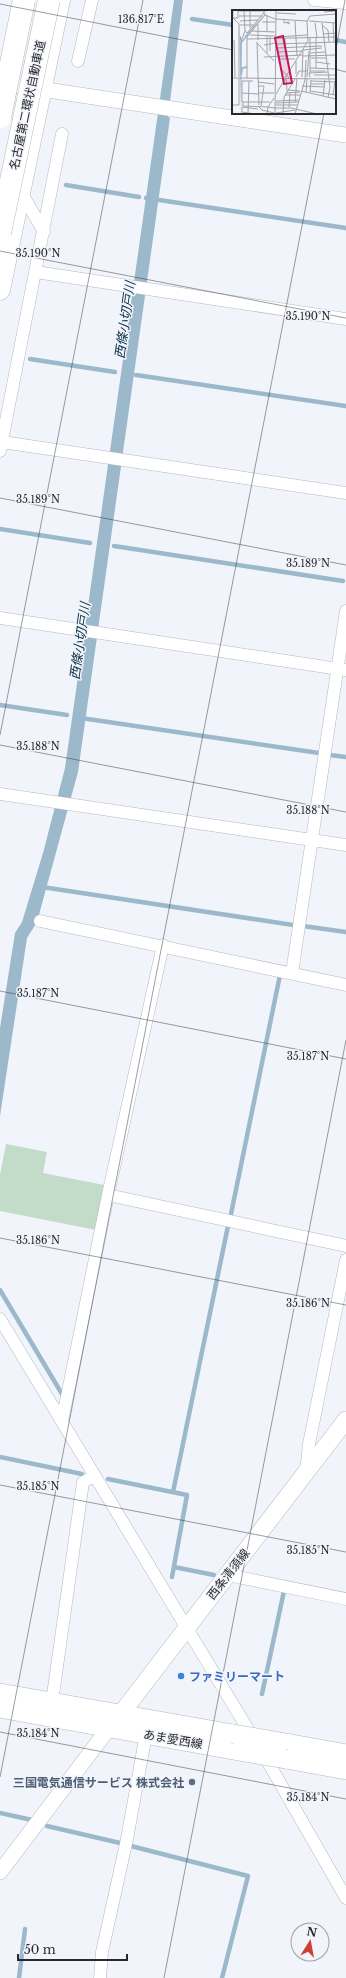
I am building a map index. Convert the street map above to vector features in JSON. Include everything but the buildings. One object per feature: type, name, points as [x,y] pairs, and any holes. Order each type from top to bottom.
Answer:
[{"type":"highway","name":"名古屋第二環状自動車道","points":[[0,117],[24,0]]},
{"type":"highway","name":"名古屋第二環状自動車道","points":[[0,233],[49,0]]},
{"type":"highway","points":[[0,290],[8,218],[21,192],[60,0]]},
{"type":"main road","name":"西条清須線","points":[[116,1721],[346,1420]]},
{"type":"main road","name":"あま愛西線","points":[[0,1693],[52,1702],[116,1721],[146,1734],[236,1742]]},
{"type":"main road","name":"あま愛西線","points":[[0,1708],[116,1721],[236,1742],[283,1751],[346,1770]]},
{"type":"main road","name":"あま愛西線","points":[[283,1751],[346,1754]]},
{"type":"street","points":[[78,61],[92,0]]},
{"type":"street","points":[[314,0],[346,3]]},
{"type":"street","points":[[0,83],[346,135]]},
{"type":"street","points":[[62,134],[1,446],[106,457],[346,493]]},
{"type":"street","points":[[21,192],[44,232]]},
{"type":"street","points":[[36,272],[346,319]]},
{"type":"street","points":[[292,973],[312,839],[342,669],[346,610]]},
{"type":"street","points":[[0,618],[342,669]]},
{"type":"street","points":[[0,794],[346,845]]},
{"type":"street","points":[[40,921],[163,945],[346,985]]},
{"type":"street","points":[[62,1421],[108,1195],[163,945]]},
{"type":"street","points":[[108,1195],[346,1246]]},
{"type":"street","points":[[306,1472],[309,1444],[346,1260]]},
{"type":"street","points":[[0,1319],[187,1628],[346,1898]]},
{"type":"street","points":[[52,1702],[83,1482],[95,1476]]},
{"type":"street","points":[[228,1574],[346,1599]]},
{"type":"street","points":[[0,1872],[5,1857],[116,1721]]},
{"type":"street","points":[[100,1978],[102,1952],[146,1734]]},
{"type":"green space","points":[[6,1144],[47,1152],[43,1173],[104,1185],[96,1230],[0,1211],[0,1175]]},
{"type":"water","points":[[174,0],[183,0],[168,117],[170,118],[78,772],[37,922],[27,938],[0,1116],[0,1028],[15,933],[22,922],[43,853],[65,768]]},
{"type":"waterway","points":[[192,19],[232,25]]},
{"type":"waterway","points":[[336,40],[346,42]]},
{"type":"waterway","points":[[66,185],[139,197]]},
{"type":"waterway","points":[[146,198],[346,228]]},
{"type":"waterway","points":[[30,359],[115,372]]},
{"type":"waterway","points":[[136,375],[346,406]]},
{"type":"waterway","points":[[0,529],[90,543]]},
{"type":"waterway","points":[[114,546],[343,581]]},
{"type":"waterway","points":[[0,705],[67,715]]},
{"type":"waterway","points":[[81,718],[319,753]]},
{"type":"waterway","points":[[330,755],[346,757]]},
{"type":"waterway","points":[[42,887],[293,925]]},
{"type":"waterway","points":[[303,926],[346,932]]},
{"type":"waterway","points":[[231,1214],[280,975]]},
{"type":"waterway","points":[[173,1492],[228,1226]]},
{"type":"waterway","points":[[0,1290],[62,1394]]},
{"type":"waterway","points":[[0,1457],[82,1474]]},
{"type":"waterway","points":[[108,1479],[187,1495],[172,1577]]},
{"type":"waterway","points":[[174,1567],[214,1575]]},
{"type":"waterway","points":[[262,1694],[284,1591]]},
{"type":"waterway","points":[[0,1813],[32,1820]]},
{"type":"waterway","points":[[47,1826],[120,1843]]},
{"type":"waterway","points":[[131,1846],[248,1876],[222,1978]]},
{"type":"waterway","points":[[19,1978],[25,1929]]},
{"type":"place","name":"ファミリーマート","points":[[181,1676]]},
{"type":"place","name":"三国電気通信サービス 株式会社","points":[[192,1782]]},
{"type":"water label","name":"西條小切戸川","points":[[125,320]]},
{"type":"water label","name":"西條小切戸川","points":[[80,641]]}]
